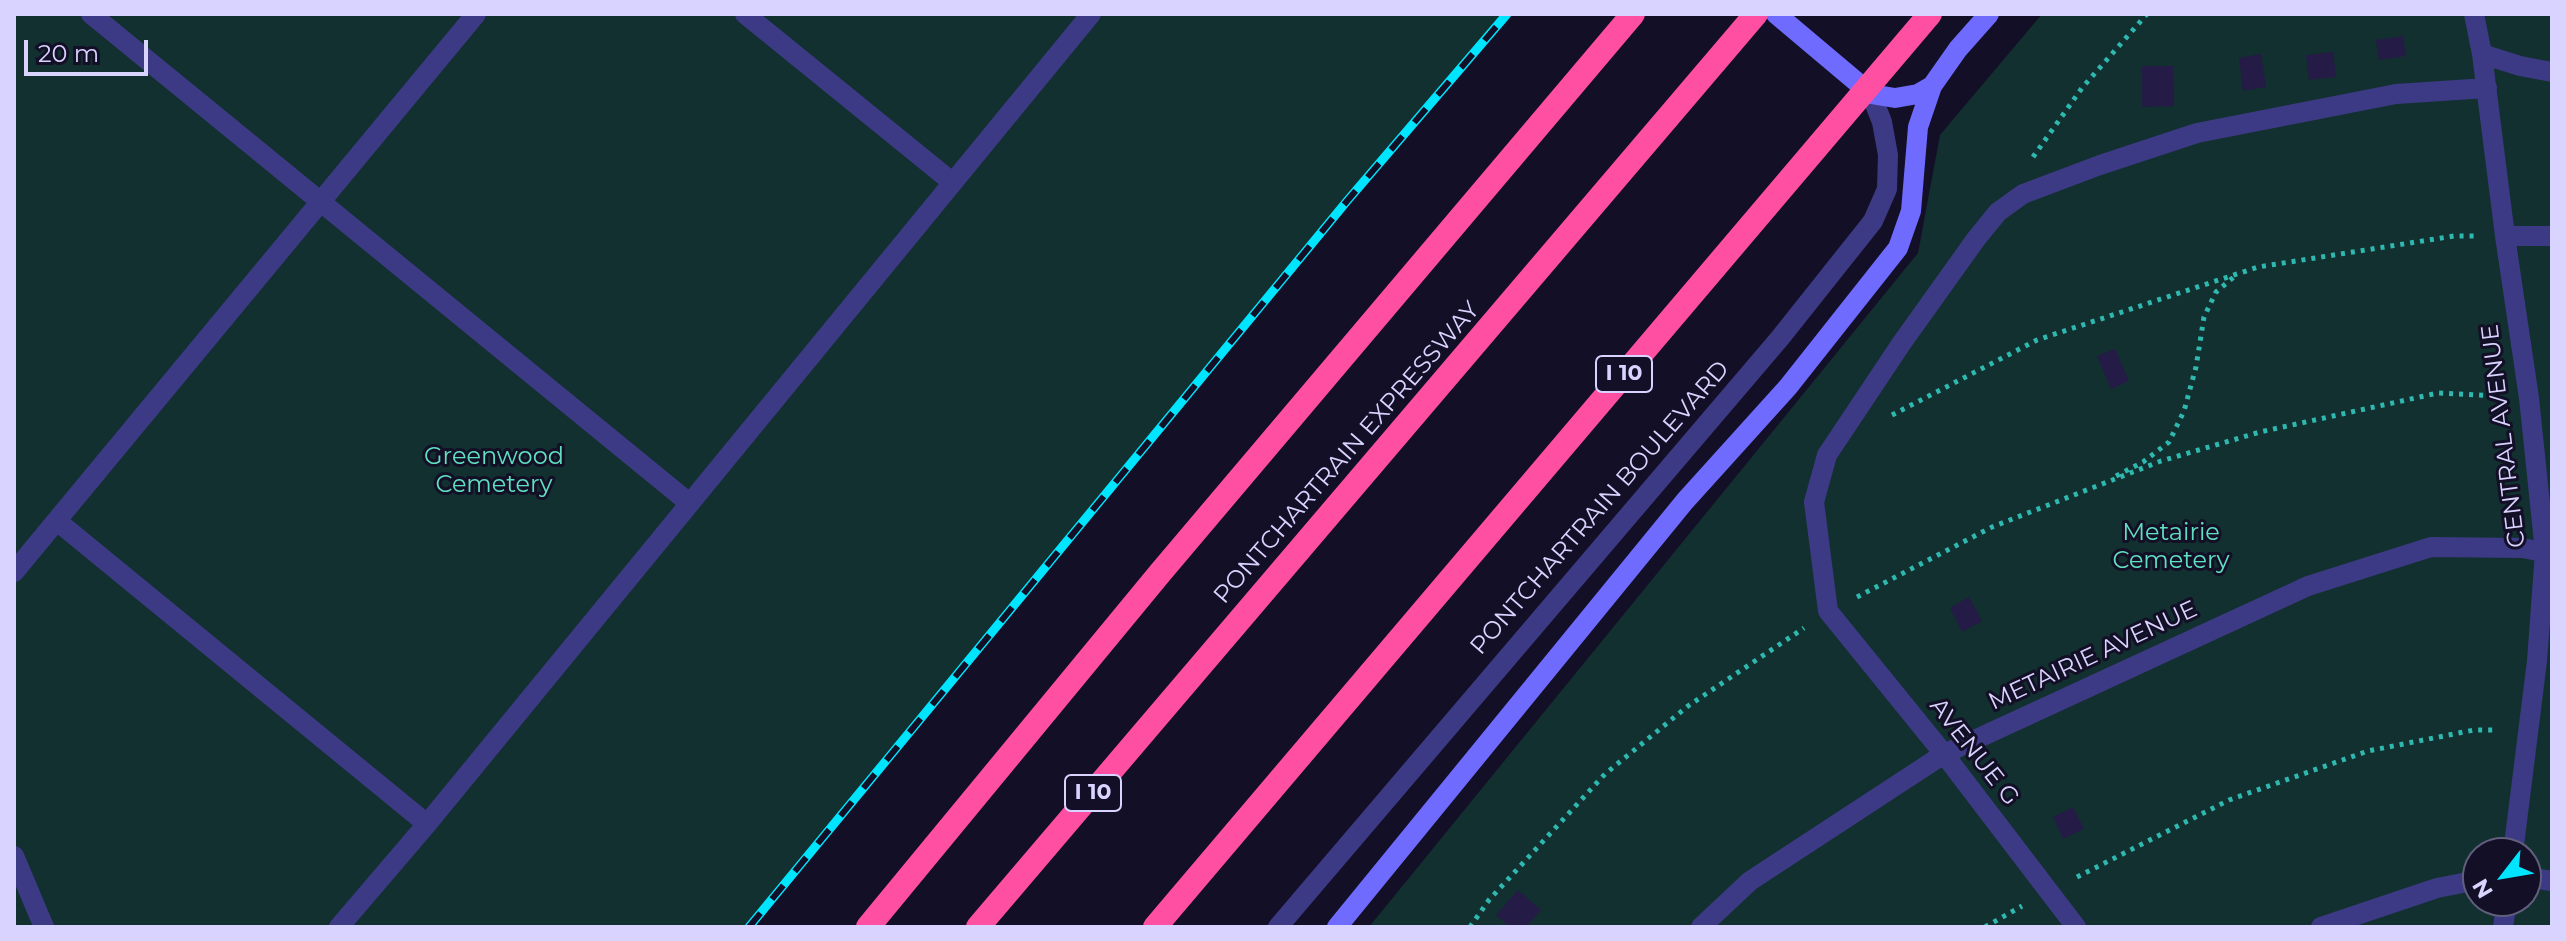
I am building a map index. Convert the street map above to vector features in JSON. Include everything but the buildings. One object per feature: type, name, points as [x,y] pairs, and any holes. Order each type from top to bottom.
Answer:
[{"type":"highway","points":[[868,927],[1170,561],[1633,14]]},
{"type":"highway","name":"PONTCHARTRAIN EXPRESSWAY","points":[[978,927],[1756,14]]},
{"type":"highway","name":"I 10","points":[[1155,927],[1930,14]]},
{"type":"street","points":[[91,14],[688,502]]},
{"type":"street","points":[[14,572],[476,14]]},
{"type":"street","points":[[745,14],[952,182]]},
{"type":"street","points":[[339,927],[427,824],[1091,14]]},
{"type":"street","points":[[1776,14],[1871,94],[1895,98],[1918,94],[1932,86]]},
{"type":"street","points":[[1337,927],[1685,501],[1788,387],[1898,248],[1911,211],[1918,127],[1932,86],[1958,49],[1989,14]]},
{"type":"street","name":"CENTRAL AVENUE","points":[[2474,14],[2487,88],[2548,553],[2515,837]]},
{"type":"street","points":[[2482,54],[2552,72]]},
{"type":"street","points":[[1828,611],[1814,502],[1827,455],[1901,344],[1998,212],[2023,194],[2197,133],[2396,94],[2487,88]]},
{"type":"street","name":"PONTCHARTRAIN BOULEVARD","points":[[1278,927],[1780,338],[1873,221],[1887,189],[1888,155],[1882,122],[1871,94]]},
{"type":"street","points":[[2505,236],[2552,236]]},
{"type":"street","points":[[57,521],[427,824]]},
{"type":"street","name":"METAIRIE AVENUE","points":[[1701,927],[1750,881],[1944,754],[2308,586],[2431,547],[2523,548],[2548,553]]},
{"type":"street","name":"AVENUE G","points":[[1828,611],[1944,754],[2076,927]]},
{"type":"street","points":[[14,856],[44,927]]},
{"type":"street","points":[[2321,927],[2437,888],[2462,883]]},
{"type":"path","points":[[2026,167],[2082,88],[2147,14]]},
{"type":"path","points":[[1888,416],[2037,340],[2258,267],[2454,236],[2505,236]]},
{"type":"path","points":[[2090,489],[2143,462],[2169,442],[2184,411],[2196,367],[2204,317],[2216,292],[2237,274]]},
{"type":"path","points":[[1470,927],[1489,900],[1605,774],[1688,706],[1828,611],[1992,527],[2161,461],[2260,432],[2438,393],[2529,398]]},
{"type":"path","points":[[1985,927],[2229,800],[2368,751],[2474,730],[2528,731]]},
{"type":"green space","name":"Greenwood Cemetery","points":[[14,14],[1507,14],[1347,201],[749,927],[14,927]]},
{"type":"green space","name":"Metairie Cemetery","points":[[2042,14],[2552,14],[2552,927],[1369,927],[1918,253],[1940,135]]},
{"type":"railway","points":[[749,927],[1347,201],[1507,14]]}]
